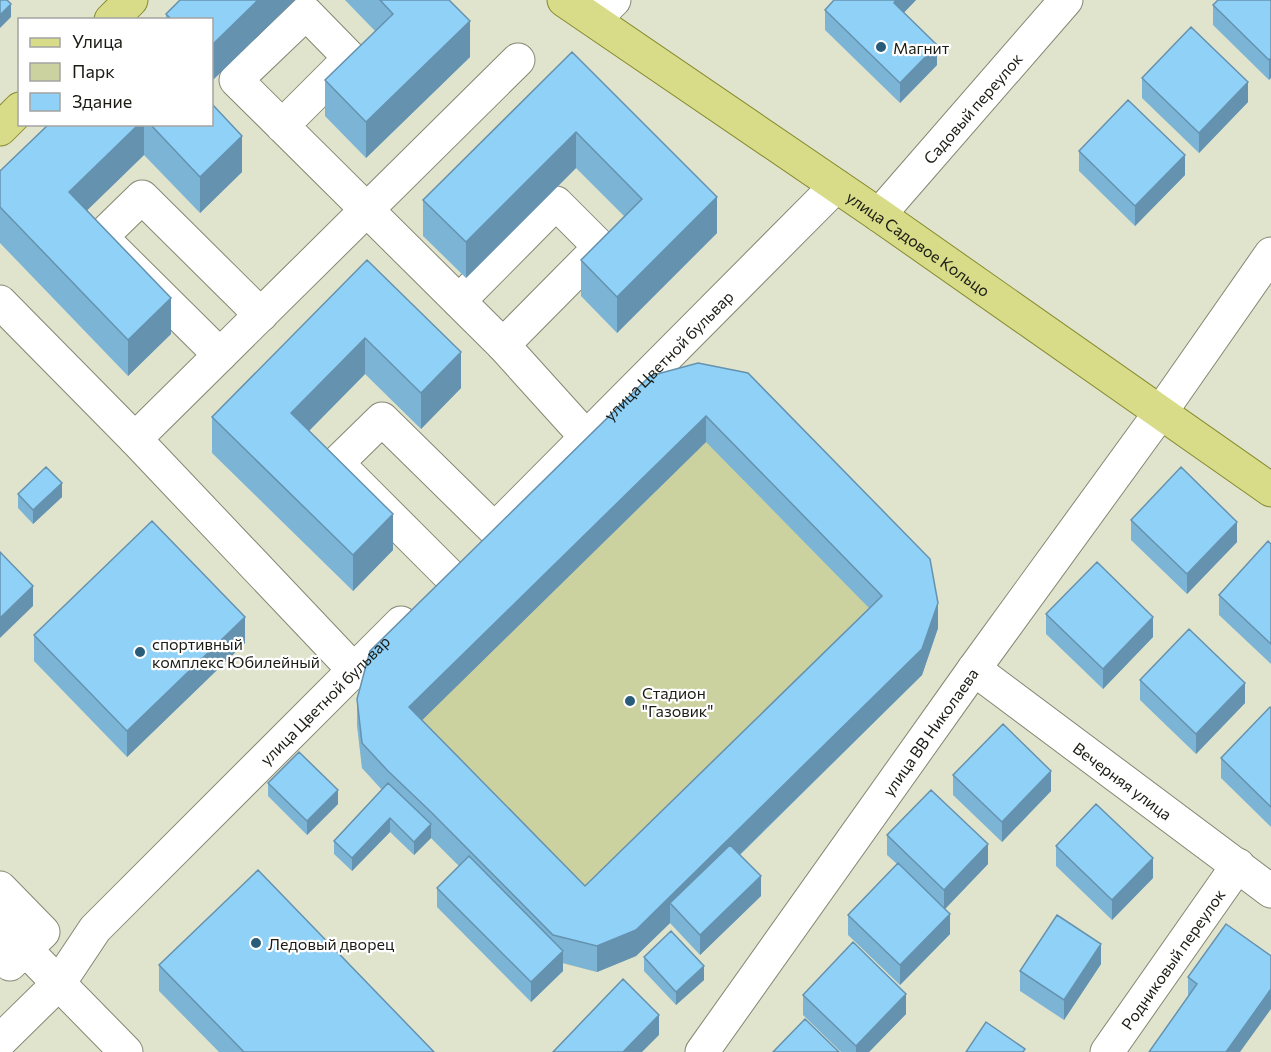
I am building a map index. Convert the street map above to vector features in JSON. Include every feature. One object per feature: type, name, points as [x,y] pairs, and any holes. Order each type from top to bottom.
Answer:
[{"type":"main road","points":[[113,18],[131,0]]},
{"type":"main road","name":"улица Садовое Кольцо","points":[[564,0],[604,10],[836,186],[1271,490]]},
{"type":"main road","points":[[0,129],[18,112]]},
{"type":"street","name":"Садовый переулок","points":[[879,215],[1066,0]]},
{"type":"street","points":[[135,439],[518,60]]},
{"type":"street","points":[[282,126],[503,345],[587,438]]},
{"type":"street","name":"улица Цветной бульвар","points":[[0,1041],[58,982],[95,929],[836,186]]},
{"type":"street","points":[[220,355],[101,237],[142,198],[261,315]]},
{"type":"street","points":[[459,301],[555,203],[600,247],[503,345]]},
{"type":"street","name":"улица ВВ Николаева","points":[[702,1052],[974,669],[1160,413],[1271,254]]},
{"type":"street","points":[[0,302],[135,439],[353,669]]},
{"type":"street","points":[[449,575],[337,463],[344,456],[382,419],[495,530]]},
{"type":"street","name":"Вечерняя улица","points":[[974,669],[1271,891]]},
{"type":"street","name":"Родниковый переулок","points":[[1107,1052],[1238,865]]},
{"type":"street","points":[[8,925],[58,982],[126,1052]]},
{"type":"green space","name":"Стадион \"Газовик\"","points":[[698,389],[938,628],[922,675],[636,956],[597,972],[553,961],[362,768],[357,725],[370,677]]},
{"type":"building","points":[[0,0],[7,0],[11,4],[0,15]]},
{"type":"building","points":[[180,0],[258,0],[213,44],[213,18],[170,18],[166,14]]},
{"type":"building","points":[[380,0],[449,0],[470,21],[366,122],[325,80],[393,14]]},
{"type":"building","name":"Магнит","points":[[834,0],[896,0],[894,3],[937,45],[900,83],[825,10]]},
{"type":"building","points":[[1218,0],[1271,0],[1271,58],[1269,60],[1213,5]]},
{"type":"building","points":[[1191,27],[1248,82],[1199,133],[1142,78]]},
{"type":"building","points":[[572,52],[717,197],[617,297],[581,260],[642,199],[576,132],[466,242],[423,200]]},
{"type":"building","points":[[1128,100],[1185,155],[1135,206],[1079,151]]},
{"type":"building","points":[[213,105],[242,136],[200,177],[152,126],[213,126]]},
{"type":"building","points":[[47,126],[137,126],[69,192],[171,298],[128,340],[0,207],[0,171]]},
{"type":"building","points":[[367,260],[461,352],[421,393],[365,338],[291,413],[393,514],[353,555],[212,417]]},
{"type":"building","points":[[698,363],[748,373],[930,559],[938,603],[922,649],[636,930],[597,946],[553,935],[388,771],[362,743],[357,699],[370,651],[650,376]],"holes":[[[706,416],[882,596],[585,886],[409,707]]]},
{"type":"building","points":[[46,467],[62,483],[33,510],[18,494]]},
{"type":"building","points":[[1181,467],[1237,522],[1187,574],[1131,520]]},
{"type":"building","name":"спортивный комплекс Юбилейный","points":[[152,521],[245,617],[127,731],[34,635]]},
{"type":"building","points":[[1268,541],[1271,544],[1271,644],[1219,595]]},
{"type":"building","points":[[0,552],[33,586],[0,618]]},
{"type":"building","points":[[1097,562],[1153,617],[1103,669],[1046,614]]},
{"type":"building","points":[[1189,629],[1245,683],[1196,734],[1140,680]]},
{"type":"building","points":[[1271,708],[1271,807],[1221,758]]},
{"type":"building","points":[[1003,724],[1051,771],[1002,822],[953,775]]},
{"type":"building","points":[[299,752],[338,790],[307,821],[268,783]]},
{"type":"building","points":[[388,783],[431,824],[414,842],[390,818],[352,858],[334,841]]},
{"type":"building","points":[[931,790],[988,844],[944,890],[887,835]]},
{"type":"building","points":[[1096,804],[1153,858],[1112,900],[1056,846]]},
{"type":"building","points":[[730,845],[761,876],[700,935],[670,903]]},
{"type":"building","points":[[469,856],[563,951],[531,982],[437,888]]},
{"type":"building","points":[[898,863],[950,914],[900,965],[848,915]]},
{"type":"building","name":"Ледовый дворец","points":[[258,870],[434,1052],[244,1052],[159,965]]},
{"type":"building","points":[[1057,915],[1101,944],[1064,1000],[1020,971]]},
{"type":"building","points":[[1226,924],[1271,956],[1271,989],[1226,1052],[1149,1052],[1197,984],[1188,977]]},
{"type":"building","points":[[671,931],[704,966],[676,992],[644,957]]},
{"type":"building","points":[[853,942],[906,994],[856,1046],[803,995]]},
{"type":"building","points":[[623,979],[659,1015],[623,1052],[553,1052]]},
{"type":"building","points":[[805,1019],[839,1052],[773,1052]]},
{"type":"building","points":[[986,1022],[1025,1049],[1023,1052],[966,1052]]},
{"type":"place","name":"Магнит","points":[[881,47]]},
{"type":"place","name":"спортивный комплекс Юбилейный","points":[[140,652]]},
{"type":"place","name":"Стадион \"Газовик\"","points":[[630,701]]},
{"type":"place","name":"Ледовый дворец","points":[[256,943]]}]
